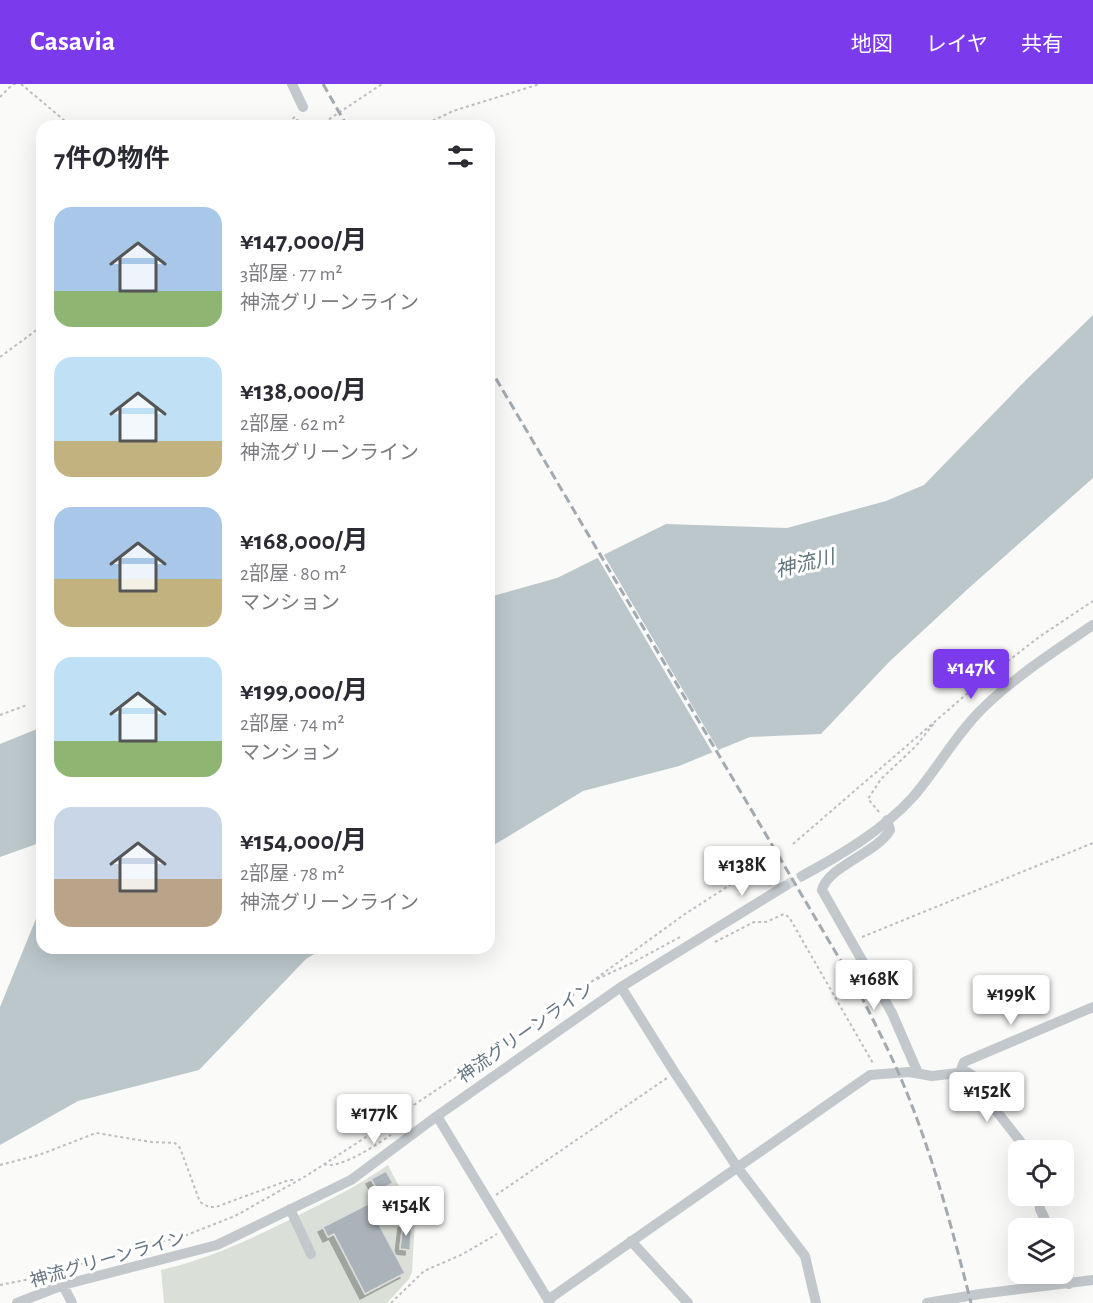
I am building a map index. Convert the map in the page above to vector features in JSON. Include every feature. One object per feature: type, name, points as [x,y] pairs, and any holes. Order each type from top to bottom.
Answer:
[{"type":"street","points":[[292,84],[303,107]]},
{"type":"street","points":[[802,876],[887,820],[911,799],[982,709],[1002,691],[1093,625]]},
{"type":"street","points":[[887,820],[890,830],[882,842],[836,873],[823,885],[822,890],[892,1013],[918,1073]]},
{"type":"street","name":"神流グリーンライン","points":[[17,1303],[63,1285],[217,1245],[351,1180],[437,1116],[621,987],[785,886]]},
{"type":"street","points":[[621,987],[737,1167],[805,1256],[816,1303]]},
{"type":"street","points":[[960,1072],[964,1062],[1093,1007]]},
{"type":"street","points":[[437,1116],[549,1301],[631,1241],[870,1075],[918,1073],[932,1076],[967,1072],[973,1076],[1020,1140]]},
{"type":"street","points":[[290,1209],[311,1254]]},
{"type":"street","points":[[631,1241],[688,1303]]},
{"type":"street","points":[[1074,1283],[1093,1280]]},
{"type":"street","points":[[927,1303],[989,1298],[1070,1284]]},
{"type":"street","points":[[63,1285],[72,1303]]},
{"type":"path","points":[[0,97],[14,84],[20,84],[64,120]]},
{"type":"path","points":[[328,120],[382,84]]},
{"type":"path","points":[[434,120],[453,111],[540,84]]},
{"type":"path","points":[[289,120],[303,107]]},
{"type":"path","points":[[0,357],[36,330]]},
{"type":"path","points":[[793,844],[941,715],[1027,646],[1093,601]]},
{"type":"path","points":[[0,716],[27,705]]},
{"type":"path","points":[[887,820],[868,798],[873,789],[916,746],[941,715]]},
{"type":"path","points":[[853,941],[1093,843]]},
{"type":"path","points":[[0,1285],[30,1279],[153,1243],[179,1238],[235,1216],[324,1164],[511,1040],[685,914],[767,861]]},
{"type":"path","points":[[705,937],[718,942],[754,922],[766,922],[784,914],[789,917],[878,1073]]},
{"type":"path","points":[[592,981],[687,934]]},
{"type":"path","points":[[487,1201],[675,1074]]},
{"type":"path","points":[[0,1165],[39,1155],[96,1133],[151,1142],[175,1143],[180,1148],[201,1202],[209,1207],[216,1208],[289,1180],[298,1180]]},
{"type":"path","points":[[324,1164],[335,1165],[348,1160],[392,1135]]},
{"type":"path","points":[[391,1303],[424,1271],[463,1254],[505,1229]]},
{"type":"shaded area","points":[[388,1165],[415,1218],[412,1272],[409,1279],[387,1303],[164,1303],[161,1270],[230,1248],[342,1193]]},
{"type":"water","name":"神流川","points":[[1093,315],[1093,478],[889,662],[821,734],[750,737],[679,766],[583,791],[495,844],[495,595],[557,578],[666,524],[787,528],[886,501],[924,485]]},
{"type":"water","points":[[36,729],[36,844],[0,857],[0,744]]},
{"type":"water","points":[[36,919],[36,954],[314,954],[306,959],[199,1070],[78,1101],[0,1145],[0,1007]]},
{"type":"pier","points":[[602,552],[720,753],[714,755],[596,555]]},
{"type":"building","points":[[386,1171],[393,1183],[378,1191],[371,1179]]},
{"type":"building","points":[[394,1188],[402,1199],[390,1206],[383,1193]]},
{"type":"building","points":[[403,1201],[409,1210],[397,1217],[392,1208]]},
{"type":"building","points":[[368,1204],[405,1273],[365,1294],[334,1234],[328,1237],[323,1227]]},
{"type":"building","points":[[403,1223],[412,1223],[410,1250],[400,1249]]},
{"type":"tunnel","points":[[785,886],[802,876]]},
{"type":"railway","points":[[323,84],[344,120]]},
{"type":"railway","points":[[495,377],[858,990],[897,1069],[923,1135],[949,1219],[971,1303]]}]
